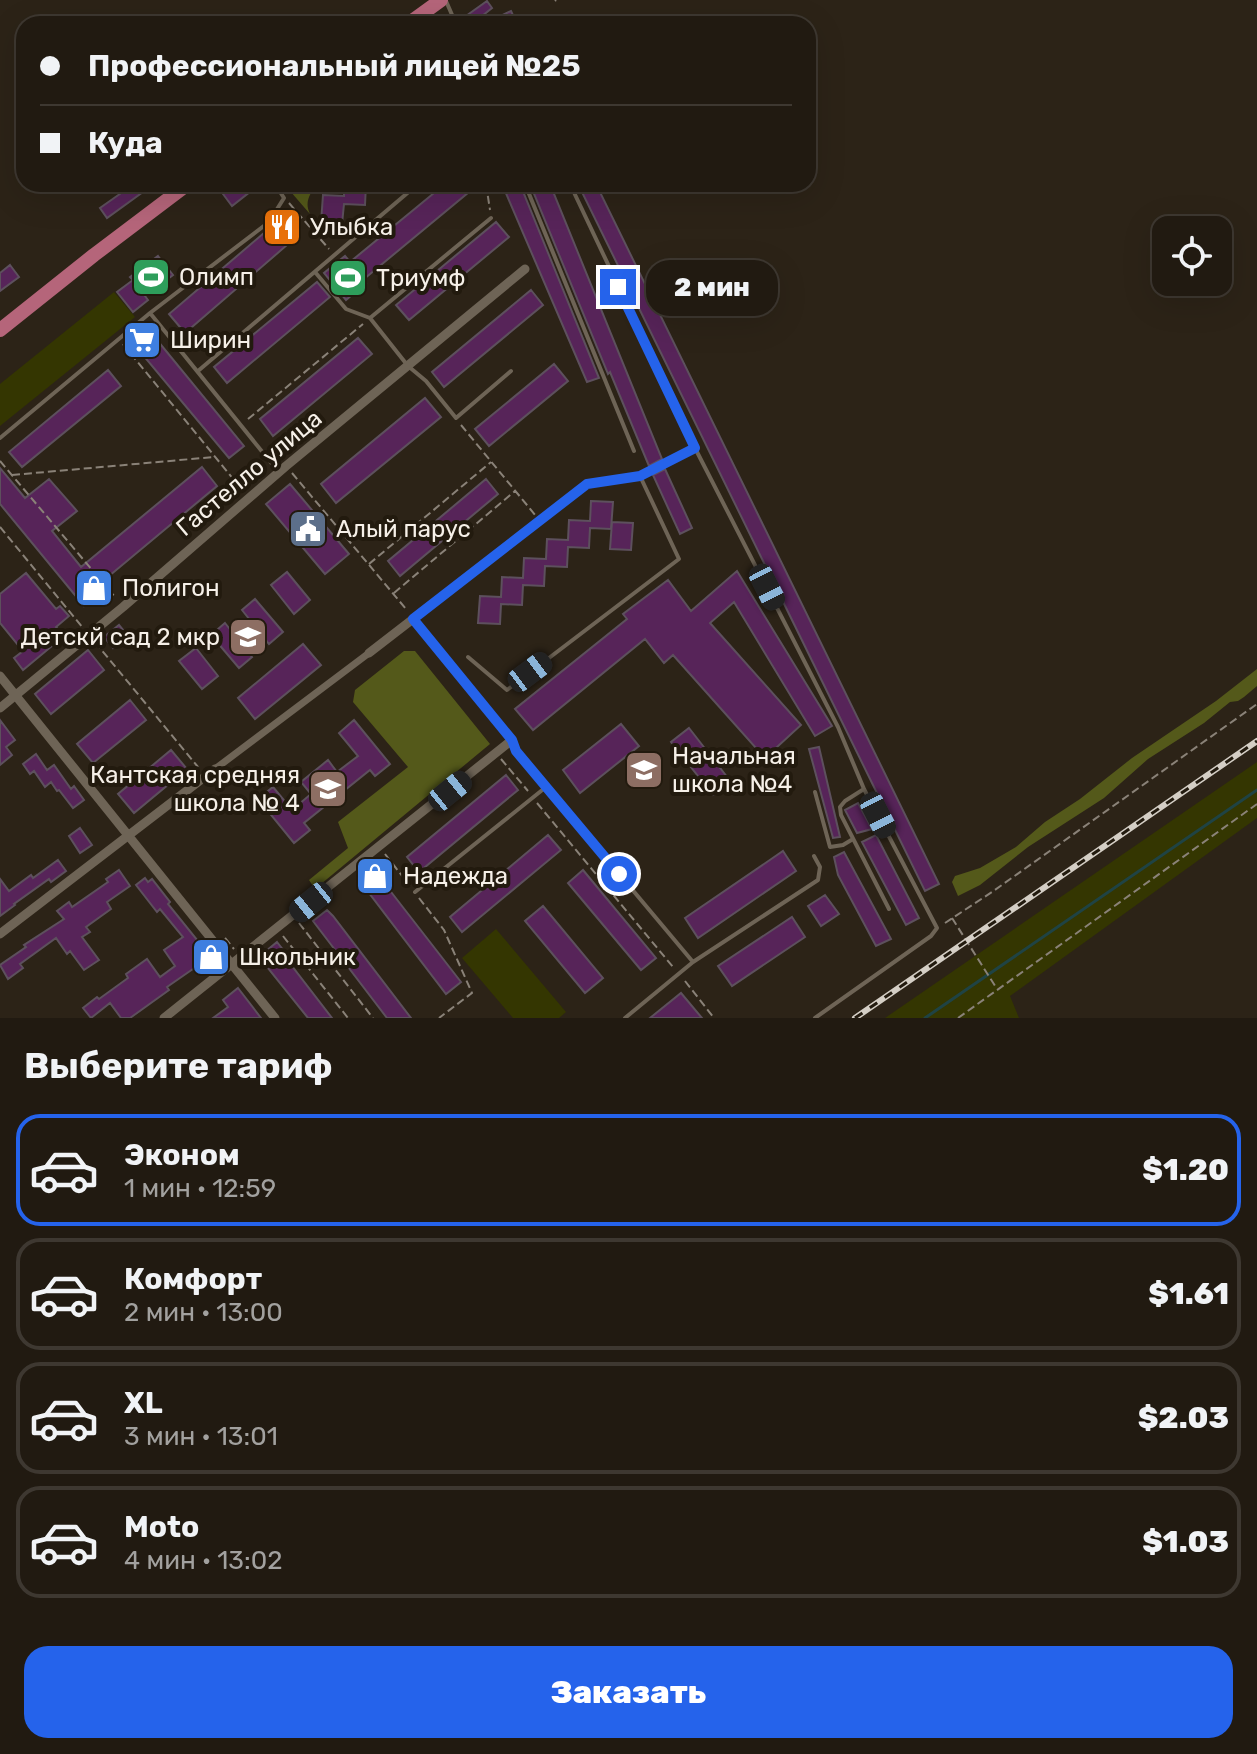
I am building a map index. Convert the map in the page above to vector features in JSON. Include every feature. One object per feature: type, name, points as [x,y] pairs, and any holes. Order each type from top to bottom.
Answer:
[{"type":"main road","points":[[420,16],[443,0]]},
{"type":"main road","points":[[0,330],[177,192]]},
{"type":"street","name":"Гастелло улица","points":[[0,708],[123,607],[282,469],[525,269]]},
{"type":"street","points":[[0,934],[413,619]]},
{"type":"street","points":[[0,676],[275,1018]]},
{"type":"street","points":[[164,1018],[512,740]]},
{"type":"lane","points":[[0,438],[150,313],[269,222],[284,198],[280,192]]},
{"type":"lane","points":[[198,371],[409,192]]},
{"type":"lane","points":[[528,192],[634,451]]},
{"type":"lane","points":[[574,192],[695,448],[838,727],[864,789],[937,928],[931,936],[815,1018]]},
{"type":"lane","points":[[370,318],[491,218]]},
{"type":"lane","points":[[315,272],[346,309],[370,318],[408,366],[426,381],[456,418],[511,371]]},
{"type":"lane","points":[[150,313],[241,425],[282,469]]},
{"type":"lane","points":[[693,962],[516,751],[512,740],[413,619],[587,484],[640,476],[695,448]]},
{"type":"lane","points":[[468,657],[507,690],[679,559],[640,476]]},
{"type":"lane","points":[[415,892],[546,787]]},
{"type":"lane","points":[[864,789],[845,801],[840,807],[841,815],[889,909]]},
{"type":"lane","points":[[815,792],[830,847],[853,839]]},
{"type":"lane","points":[[625,1018],[693,962],[818,880],[820,867],[814,856]]},
{"type":"path","points":[[291,192],[284,198],[334,255]]},
{"type":"path","points":[[487,192],[491,218]]},
{"type":"path","points":[[241,425],[370,318]]},
{"type":"path","points":[[118,339],[249,498]]},
{"type":"path","points":[[456,418],[539,520]]},
{"type":"path","points":[[12,475],[215,457]]},
{"type":"path","points":[[0,461],[123,607]]},
{"type":"path","points":[[368,565],[491,462]]},
{"type":"path","points":[[282,469],[413,619]]},
{"type":"path","points":[[393,594],[515,491]]},
{"type":"path","points":[[0,527],[206,776]]},
{"type":"path","points":[[937,928],[1257,704]]},
{"type":"path","points":[[496,753],[714,1018]]},
{"type":"path","points":[[958,1018],[1257,804]]},
{"type":"path","points":[[385,854],[444,930],[472,993],[439,1018]]},
{"type":"path","points":[[952,918],[998,990]]},
{"type":"path","points":[[298,922],[373,1018]]},
{"type":"path","points":[[282,935],[348,1018]]},
{"type":"shaded area","points":[[114,292],[135,317],[0,426],[0,384]]},
{"type":"shaded area","points":[[1257,762],[1257,818],[1010,996],[1019,1018],[885,1018]]},
{"type":"shaded area","points":[[496,929],[566,1012],[559,1018],[513,1018],[462,958]]},
{"type":"green space","points":[[291,192],[312,192],[308,206],[310,214]]},
{"type":"green space","points":[[404,651],[415,651],[490,744],[315,889],[309,880],[348,848],[338,822],[408,767],[353,702],[355,690]]},
{"type":"green space","points":[[1257,669],[1257,686],[1244,697],[1230,702],[1204,723],[1148,759],[1104,798],[1028,847],[980,885],[958,896],[952,882],[955,876],[980,868],[1016,847],[1045,822]]},
{"type":"building","points":[[487,1],[492,8],[482,16],[466,16]]},
{"type":"building","points":[[123,192],[143,192],[107,218],[100,208]]},
{"type":"building","points":[[226,192],[250,192],[232,206],[223,194]]},
{"type":"building","points":[[344,192],[366,192],[365,205],[344,204],[342,224],[321,223],[323,195],[344,196]]},
{"type":"building","points":[[435,192],[469,192],[364,279],[366,283],[346,300],[324,273],[345,256],[350,262]]},
{"type":"building","points":[[505,192],[523,192],[599,378],[587,382]]},
{"type":"building","points":[[533,192],[553,192],[662,459],[649,466],[610,372],[608,374]]},
{"type":"building","points":[[582,192],[600,192],[939,884],[925,891]]},
{"type":"building","points":[[496,222],[509,237],[409,320],[396,305]]},
{"type":"building","points":[[271,227],[287,245],[185,333],[169,314]]},
{"type":"building","points":[[158,256],[173,275],[145,296],[148,300],[133,312],[117,292],[133,280],[130,277]]},
{"type":"building","points":[[10,265],[19,277],[0,291],[0,273]]},
{"type":"building","points":[[317,282],[330,297],[227,383],[214,367]]},
{"type":"building","points":[[531,290],[543,305],[444,387],[432,372]]},
{"type":"building","points":[[148,329],[244,446],[229,458],[132,342]]},
{"type":"building","points":[[358,338],[372,354],[273,436],[260,419]]},
{"type":"building","points":[[554,364],[568,381],[489,446],[475,429]]},
{"type":"building","points":[[108,370],[121,386],[22,467],[9,452]]},
{"type":"building","points":[[425,398],[441,417],[336,503],[321,484]]},
{"type":"building","points":[[202,467],[217,486],[97,586],[102,591],[84,606],[0,504],[0,468],[25,498],[49,479],[77,511],[52,531],[81,567]]},
{"type":"building","points":[[665,469],[692,528],[680,534],[653,475]]},
{"type":"building","points":[[486,479],[498,494],[400,576],[388,561]]},
{"type":"building","name":"Алый парус","points":[[290,484],[349,554],[325,574],[266,504]]},
{"type":"building","points":[[591,501],[613,502],[611,529],[590,528],[589,548],[568,547],[567,567],[545,566],[544,586],[523,585],[522,605],[501,604],[500,624],[478,623],[480,596],[501,597],[502,577],[523,578],[524,558],[546,559],[547,539],[568,540],[569,520],[590,521]]},
{"type":"building","points":[[612,522],[633,523],[631,550],[610,549]]},
{"type":"building","points":[[737,571],[832,726],[815,736],[734,602],[710,623],[801,725],[765,758],[673,655],[664,663],[645,639],[533,730],[515,709],[627,619],[623,614],[668,580],[691,611]]},
{"type":"building","points":[[287,572],[310,600],[294,614],[271,585]]},
{"type":"building","points":[[26,573],[56,609],[60,606],[69,616],[56,627],[64,636],[23,670],[14,658],[23,651],[0,623],[0,594]]},
{"type":"building","points":[[255,599],[283,632],[269,644],[242,610]]},
{"type":"building","points":[[225,623],[252,657],[239,668],[211,635]]},
{"type":"building","points":[[119,625],[128,636],[113,648],[104,637]]},
{"type":"building","points":[[303,644],[321,665],[255,719],[238,698]]},
{"type":"building","points":[[196,648],[218,676],[202,689],[179,661]]},
{"type":"building","points":[[88,650],[104,670],[51,714],[35,694]]},
{"type":"building","points":[[130,700],[146,720],[93,763],[77,744]]},
{"type":"building","points":[[0,720],[15,740],[6,747],[12,755],[0,765]]},
{"type":"building","points":[[354,720],[390,764],[375,776],[370,770],[304,823],[310,830],[294,843],[258,799],[273,787],[292,810],[311,794],[301,782],[328,760],[337,772],[358,756],[339,733]]},
{"type":"building","points":[[621,724],[639,746],[580,793],[563,770]]},
{"type":"building","points":[[689,728],[731,782],[713,795],[671,742]]},
{"type":"building","points":[[819,747],[840,837],[833,838],[809,749]]},
{"type":"building","points":[[171,750],[187,769],[134,813],[118,794]]},
{"type":"building","points":[[36,754],[47,770],[54,765],[71,789],[74,786],[84,800],[73,808],[51,782],[45,787],[34,771],[30,774],[23,764]]},
{"type":"building","points":[[506,775],[518,790],[419,872],[407,857]]},
{"type":"building","points":[[858,803],[872,829],[857,833],[845,810]]},
{"type":"building","points":[[80,828],[92,845],[80,853],[69,836]]},
{"type":"building","points":[[548,835],[561,850],[462,932],[450,917]]},
{"type":"building","points":[[876,835],[919,918],[906,925],[862,842]]},
{"type":"building","points":[[783,851],[796,871],[698,938],[685,918]]},
{"type":"building","points":[[844,852],[891,939],[876,946],[838,875],[834,857]]},
{"type":"building","points":[[58,860],[66,871],[51,882],[49,879],[0,916],[0,879],[9,891]]},
{"type":"building","points":[[119,870],[130,886],[107,902],[111,909],[86,927],[90,932],[82,937],[99,960],[84,970],[56,938],[20,964],[23,968],[8,979],[0,965],[64,919],[57,911],[69,902],[72,907],[108,882],[106,879]]},
{"type":"building","points":[[374,870],[461,982],[446,994],[366,889],[361,880]]},
{"type":"building","points":[[583,870],[656,958],[641,970],[568,883]]},
{"type":"building","points":[[145,878],[148,882],[152,879],[215,962],[208,968],[203,962],[130,1018],[121,1018],[110,1003],[91,1018],[83,1008],[128,978],[126,974],[147,959],[160,977],[175,966],[164,950],[183,937],[160,909],[157,912],[136,885]]},
{"type":"building","points":[[825,895],[839,914],[821,926],[808,906]]},
{"type":"building","points":[[543,906],[603,978],[585,993],[525,921]]},
{"type":"building","points":[[327,910],[411,1018],[387,1018],[313,921]]},
{"type":"building","points":[[792,917],[805,937],[732,986],[718,966]]},
{"type":"building","points":[[277,942],[332,1018],[308,1018],[259,957]]},
{"type":"building","points":[[238,988],[261,1018],[213,1018],[228,1007],[223,1000]]},
{"type":"building","points":[[681,993],[702,1018],[650,1018]]},
{"type":"waterway","points":[[925,1018],[1257,790]]},
{"type":"railway","points":[[855,1018],[1257,741]]},
{"type":"place","name":"Улыбка","points":[[282,227]]},
{"type":"place","name":"Олимп","points":[[151,277]]},
{"type":"place","name":"Триумф","points":[[348,278]]},
{"type":"place","name":"Ширин","points":[[142,340]]},
{"type":"place","name":"Алый парус","points":[[308,529]]},
{"type":"place","name":"Полигон","points":[[94,588]]},
{"type":"place","name":"Детскй сад 2 мкр","points":[[248,637]]},
{"type":"place","name":"Начальная школа №4","points":[[644,770]]},
{"type":"place","name":"Кантская средняя школа № 4","points":[[328,789]]},
{"type":"place","name":"Надежда","points":[[375,876]]},
{"type":"place","name":"Школьник","points":[[211,957]]},
{"type":"route","points":[[618,287],[695,448],[640,476],[587,484],[413,619],[512,740],[516,751],[619,874]]}]
